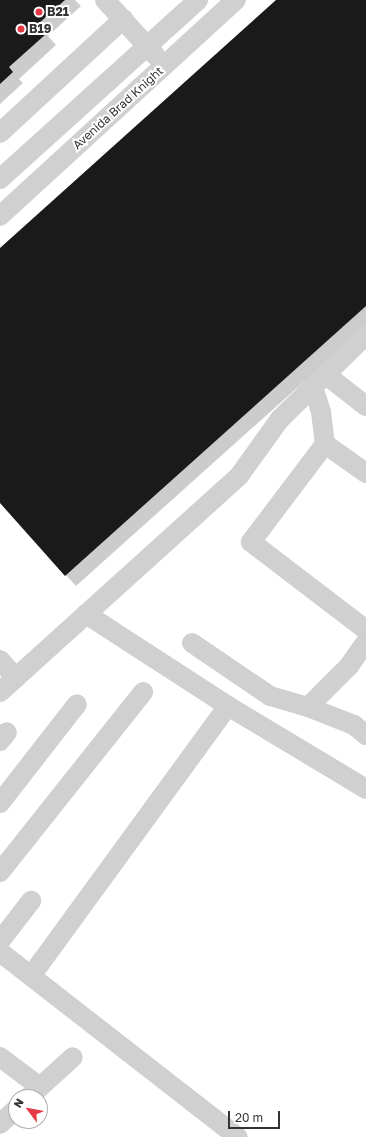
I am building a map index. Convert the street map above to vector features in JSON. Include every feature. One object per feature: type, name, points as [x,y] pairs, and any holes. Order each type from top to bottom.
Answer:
[{"type":"street","points":[[105,0],[164,66]]},
{"type":"street","points":[[0,179],[198,0]]},
{"type":"street","name":"Avenida Brad Knight","points":[[0,216],[236,0]]},
{"type":"street","points":[[0,133],[123,19]]},
{"type":"street","points":[[0,692],[239,476],[280,419],[366,335]]},
{"type":"street","points":[[319,381],[366,406]]},
{"type":"street","points":[[319,381],[325,444],[251,542],[366,630]]},
{"type":"street","points":[[325,444],[366,474]]},
{"type":"street","points":[[86,614],[228,706],[366,789]]},
{"type":"street","points":[[308,707],[348,666],[366,642]]},
{"type":"street","points":[[192,643],[270,696],[308,707],[354,725],[366,735]]},
{"type":"street","points":[[0,660],[16,678]]},
{"type":"street","points":[[0,872],[143,692]]},
{"type":"street","points":[[0,803],[77,704]]},
{"type":"street","points":[[30,976],[228,706]]},
{"type":"street","points":[[0,940],[31,901]]},
{"type":"street","points":[[0,952],[238,1137]]},
{"type":"street","points":[[37,1089],[73,1056]]},
{"type":"street","points":[[0,1057],[31,1089]]},
{"type":"street","points":[[0,1124],[8,1116]]},
{"type":"building","name":"B19","points":[[0,0],[65,0],[38,24],[46,34],[9,67],[13,72],[0,84]]},
{"type":"building","points":[[276,0],[366,0],[366,306],[65,576],[0,503],[0,248]]},
{"type":"place","name":"B21","points":[[39,12]]},
{"type":"place","name":"B19","points":[[21,29]]}]
